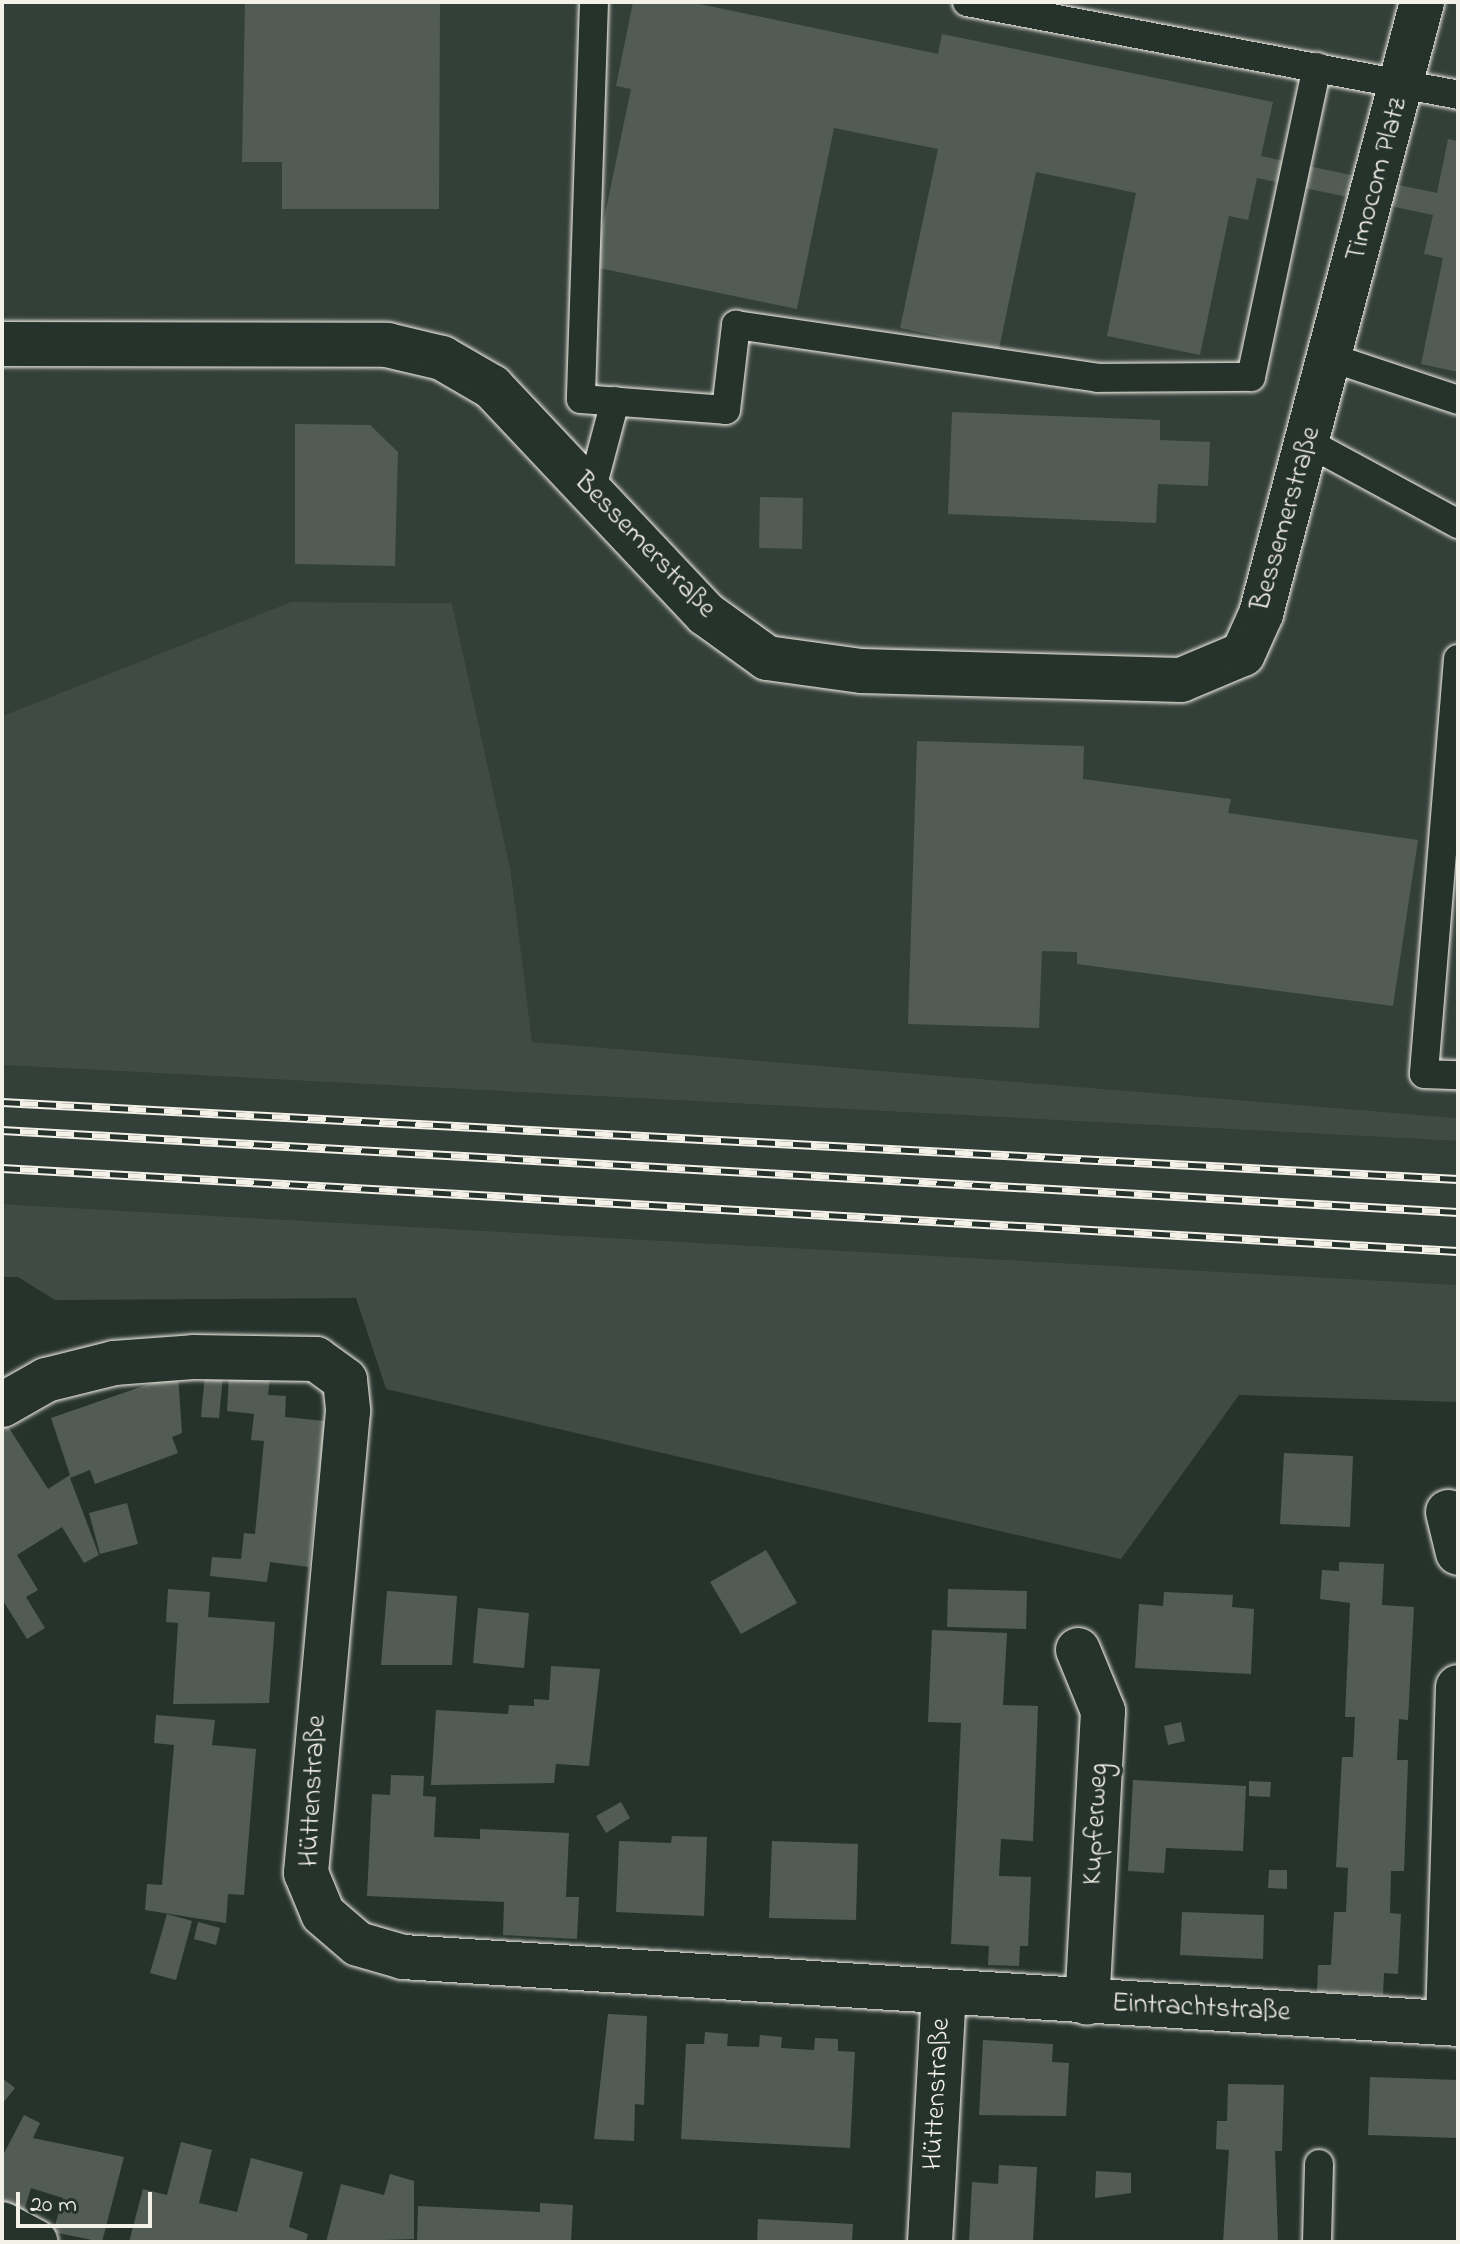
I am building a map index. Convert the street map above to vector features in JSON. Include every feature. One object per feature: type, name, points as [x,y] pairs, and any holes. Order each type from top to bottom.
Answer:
[{"type":"street","name":"Timocom Platz","points":[[1332,358],[1422,2]]},
{"type":"street","name":"Bessemerstraße","points":[[2,344],[387,345],[442,358],[492,387],[706,614],[767,658],[861,671],[1181,680],[1243,654],[1309,443],[1332,358]]},
{"type":"street","name":"Hüttenstraße","points":[[2,1405],[46,1380],[114,1363],[193,1357],[316,1359],[345,1380],[348,1411],[306,1873],[323,1914],[358,1944],[403,1957],[944,1992],[930,2242]]},
{"type":"street","name":"Kupferweg","points":[[1078,1650],[1103,1711],[1087,2003]]},
{"type":"street","points":[[1453,2024],[1458,1687]]},
{"type":"street","name":"Eintrachtstraße","points":[[944,1992],[1453,2024]]},
{"type":"street","points":[[2,2224],[36,2242]]},
{"type":"lane","points":[[594,2],[581,399],[726,410],[736,325],[1098,378],[1251,377],[1317,67]]},
{"type":"lane","points":[[967,2],[1458,95]]},
{"type":"lane","points":[[1332,358],[1458,400]]},
{"type":"lane","points":[[591,492],[615,401]]},
{"type":"lane","points":[[1309,443],[1458,524]]},
{"type":"lane","points":[[1458,659],[1424,1074],[1458,1075]]},
{"type":"lane","points":[[1317,2242],[1319,2164]]},
{"type":"shaded area","points":[[2,2],[1458,2],[1458,1118],[531,1042],[511,872],[452,603],[291,602],[2,716]]},
{"type":"shaded area","points":[[291,602],[452,603],[511,872],[532,1042],[1458,1118],[1458,1141],[2,1065],[2,716]]},
{"type":"shaded area","points":[[2,1065],[1458,1141],[1458,1285],[2,1204]]},
{"type":"shaded area","points":[[2,1204],[1458,1285],[1458,1402],[1239,1395],[1121,1559],[386,1389],[356,1298],[55,1300],[18,1277],[2,1277]]},
{"type":"building","points":[[245,2],[440,2],[439,209],[282,209],[282,162],[242,162]]},
{"type":"building","points":[[633,2],[690,2],[938,54],[942,34],[1273,102],[1261,156],[1437,193],[1448,139],[1458,141],[1458,372],[1421,364],[1443,258],[1424,254],[1433,215],[1257,178],[1248,220],[1229,216],[1200,355],[1107,336],[1136,193],[1036,172],[999,349],[900,328],[938,149],[834,128],[797,309],[594,267],[631,89],[616,86]]},
{"type":"building","points":[[952,412],[1160,420],[1160,440],[1210,442],[1208,486],[1158,484],[1156,523],[948,514]]},
{"type":"building","points":[[295,424],[370,425],[398,452],[395,566],[295,564]]},
{"type":"building","points":[[760,497],[803,498],[802,549],[759,548]]},
{"type":"building","points":[[917,741],[1084,746],[1083,779],[1231,799],[1228,813],[1418,840],[1393,1006],[1077,964],[1077,952],[1042,951],[1039,1028],[908,1024]]},
{"type":"building","points":[[178,1374],[182,1433],[172,1437],[178,1453],[95,1484],[90,1470],[70,1478],[99,1555],[84,1563],[62,1527],[17,1555],[38,1590],[26,1597],[45,1628],[27,1639],[2,1599],[2,1417],[48,1489],[70,1475],[51,1418]]},
{"type":"building","points":[[205,1374],[223,1376],[219,1418],[201,1417]]},
{"type":"building","points":[[229,1374],[270,1376],[268,1395],[286,1396],[285,1417],[325,1421],[309,1567],[270,1562],[267,1582],[210,1576],[212,1557],[241,1559],[244,1533],[255,1534],[264,1441],[251,1440],[254,1414],[227,1411]]},
{"type":"building","points":[[1284,1453],[1353,1456],[1350,1527],[1280,1524]]},
{"type":"building","points":[[127,1503],[138,1544],[100,1554],[89,1513]]},
{"type":"building","points":[[766,1550],[797,1603],[741,1634],[710,1582]]},
{"type":"building","points":[[1339,1562],[1384,1564],[1382,1605],[1414,1607],[1408,1720],[1399,1719],[1397,1760],[1408,1760],[1404,1871],[1391,1871],[1390,1913],[1401,1914],[1398,1974],[1384,1973],[1383,1995],[1317,1992],[1318,1965],[1331,1965],[1334,1912],[1346,1912],[1348,1868],[1336,1867],[1342,1757],[1353,1757],[1355,1717],[1345,1717],[1350,1603],[1320,1599],[1322,1570],[1339,1571]]},
{"type":"building","points":[[168,1589],[210,1592],[208,1617],[275,1622],[269,1703],[173,1704],[178,1623],[166,1622]]},
{"type":"building","points":[[948,1589],[1027,1591],[1026,1629],[947,1627]]},
{"type":"building","points":[[387,1591],[457,1596],[452,1665],[381,1665]]},
{"type":"building","points":[[1164,1592],[1233,1595],[1232,1607],[1254,1609],[1251,1674],[1135,1668],[1139,1604],[1163,1606]]},
{"type":"building","points":[[478,1608],[529,1613],[524,1668],[473,1663]]},
{"type":"building","points":[[932,1630],[1007,1633],[1003,1705],[1038,1706],[1033,1841],[1001,1839],[999,1876],[1031,1877],[1028,1946],[1020,1946],[1019,1966],[988,1965],[989,1946],[951,1944],[961,1723],[928,1722]]},
{"type":"building","points":[[551,1666],[600,1669],[589,1766],[556,1764],[554,1783],[431,1785],[436,1710],[508,1714],[509,1705],[534,1706],[534,1699],[549,1700]]},
{"type":"building","points":[[156,1715],[215,1720],[212,1745],[256,1749],[244,1895],[228,1894],[226,1923],[145,1910],[147,1884],[162,1885],[174,1745],[154,1743]]},
{"type":"building","points":[[1181,1722],[1185,1741],[1168,1745],[1164,1726]]},
{"type":"building","points":[[391,1775],[424,1776],[423,1796],[436,1797],[434,1837],[480,1839],[480,1829],[569,1833],[566,1897],[579,1897],[577,1939],[503,1935],[504,1902],[367,1896],[372,1794],[390,1795]]},
{"type":"building","points":[[1133,1780],[1246,1786],[1243,1851],[1166,1848],[1164,1873],[1128,1871]]},
{"type":"building","points":[[1249,1781],[1271,1782],[1270,1797],[1249,1796]]},
{"type":"building","points":[[621,1802],[630,1818],[606,1833],[596,1816]]},
{"type":"building","points":[[672,1836],[707,1837],[704,1916],[616,1912],[619,1841],[671,1843]]},
{"type":"building","points":[[772,1841],[858,1844],[856,1920],[769,1918]]},
{"type":"building","points":[[1269,1870],[1287,1870],[1287,1889],[1268,1888]]},
{"type":"building","points":[[1182,1912],[1264,1915],[1263,1959],[1180,1955]]},
{"type":"building","points":[[167,1914],[192,1921],[176,1980],[150,1973]]},
{"type":"building","points":[[198,1922],[220,1928],[216,1945],[194,1939]]},
{"type":"building","points":[[608,2014],[647,2016],[644,2105],[635,2104],[634,2141],[594,2139]]},
{"type":"building","points":[[705,2032],[728,2034],[727,2046],[759,2047],[760,2035],[782,2037],[781,2048],[814,2050],[815,2038],[838,2039],[838,2051],[855,2052],[850,2148],[681,2139],[686,2044],[704,2044]]},
{"type":"building","points":[[983,2040],[1053,2044],[1052,2062],[1069,2063],[1066,2116],[979,2115]]},
{"type":"building","points":[[1370,2077],[1458,2080],[1458,2138],[1368,2135]]},
{"type":"building","points":[[2,2078],[15,2088],[2,2104]]},
{"type":"building","points":[[1228,2084],[1284,2085],[1282,2151],[1275,2151],[1278,2242],[1223,2242],[1229,2150],[1216,2149],[1217,2121],[1227,2121]]},
{"type":"building","points":[[24,2115],[40,2123],[33,2138],[124,2157],[102,2242],[53,2232],[63,2198],[31,2188],[21,2221],[2,2214],[2,2157]]},
{"type":"building","points":[[181,2142],[212,2150],[199,2203],[237,2212],[251,2158],[303,2172],[289,2227],[308,2234],[306,2242],[129,2242],[143,2189],[167,2195]]},
{"type":"building","points":[[999,2165],[1037,2167],[1033,2242],[969,2242],[972,2182],[998,2184]]},
{"type":"building","points":[[1096,2171],[1131,2173],[1131,2193],[1095,2198]]},
{"type":"building","points":[[390,2174],[414,2181],[414,2239],[326,2242],[341,2184],[384,2195]]},
{"type":"building","points":[[540,2203],[573,2205],[571,2242],[417,2242],[418,2206],[540,2212]]},
{"type":"building","points":[[758,2219],[853,2224],[852,2242],[757,2242]]},
{"type":"railway","points":[[2,1102],[1458,1179]]},
{"type":"railway","points":[[2,1130],[1458,1212]]},
{"type":"railway","points":[[2,1168],[1458,1251]]}]
